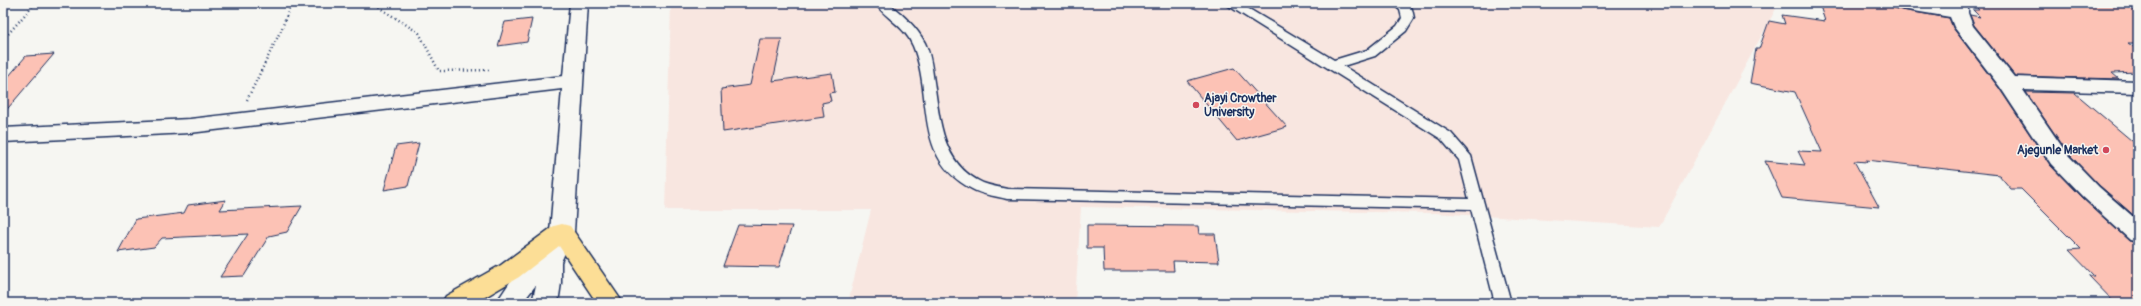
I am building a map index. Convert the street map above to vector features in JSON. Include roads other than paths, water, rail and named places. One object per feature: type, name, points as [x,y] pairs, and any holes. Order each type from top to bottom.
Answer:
[{"type":"highway","points":[[454,303],[510,271],[562,232],[610,303]]},
{"type":"street","points":[[509,303],[523,282],[548,262],[562,232],[579,3]]},
{"type":"street","points":[[1902,3],[1958,8],[1964,27],[2008,83],[2059,159],[2091,192],[2138,234]]},
{"type":"street","points":[[3,135],[190,126],[573,81]]},
{"type":"street","points":[[2008,83],[2138,87]]},
{"type":"street","points":[[545,303],[549,283],[548,262]]},
{"type":"lane","points":[[881,3],[908,25],[922,51],[936,141],[959,175],[978,186],[1007,194],[1477,204]]},
{"type":"lane","points":[[1230,3],[1333,65],[1446,136],[1466,159],[1503,303]]},
{"type":"lane","points":[[1333,65],[1371,53],[1402,28],[1408,18],[1406,9],[1398,3]]},
{"type":"place","name":"Ajayi Crowther University","points":[[1196,105]]},
{"type":"place","name":"Ajegunle Market","points":[[2106,150]]}]
